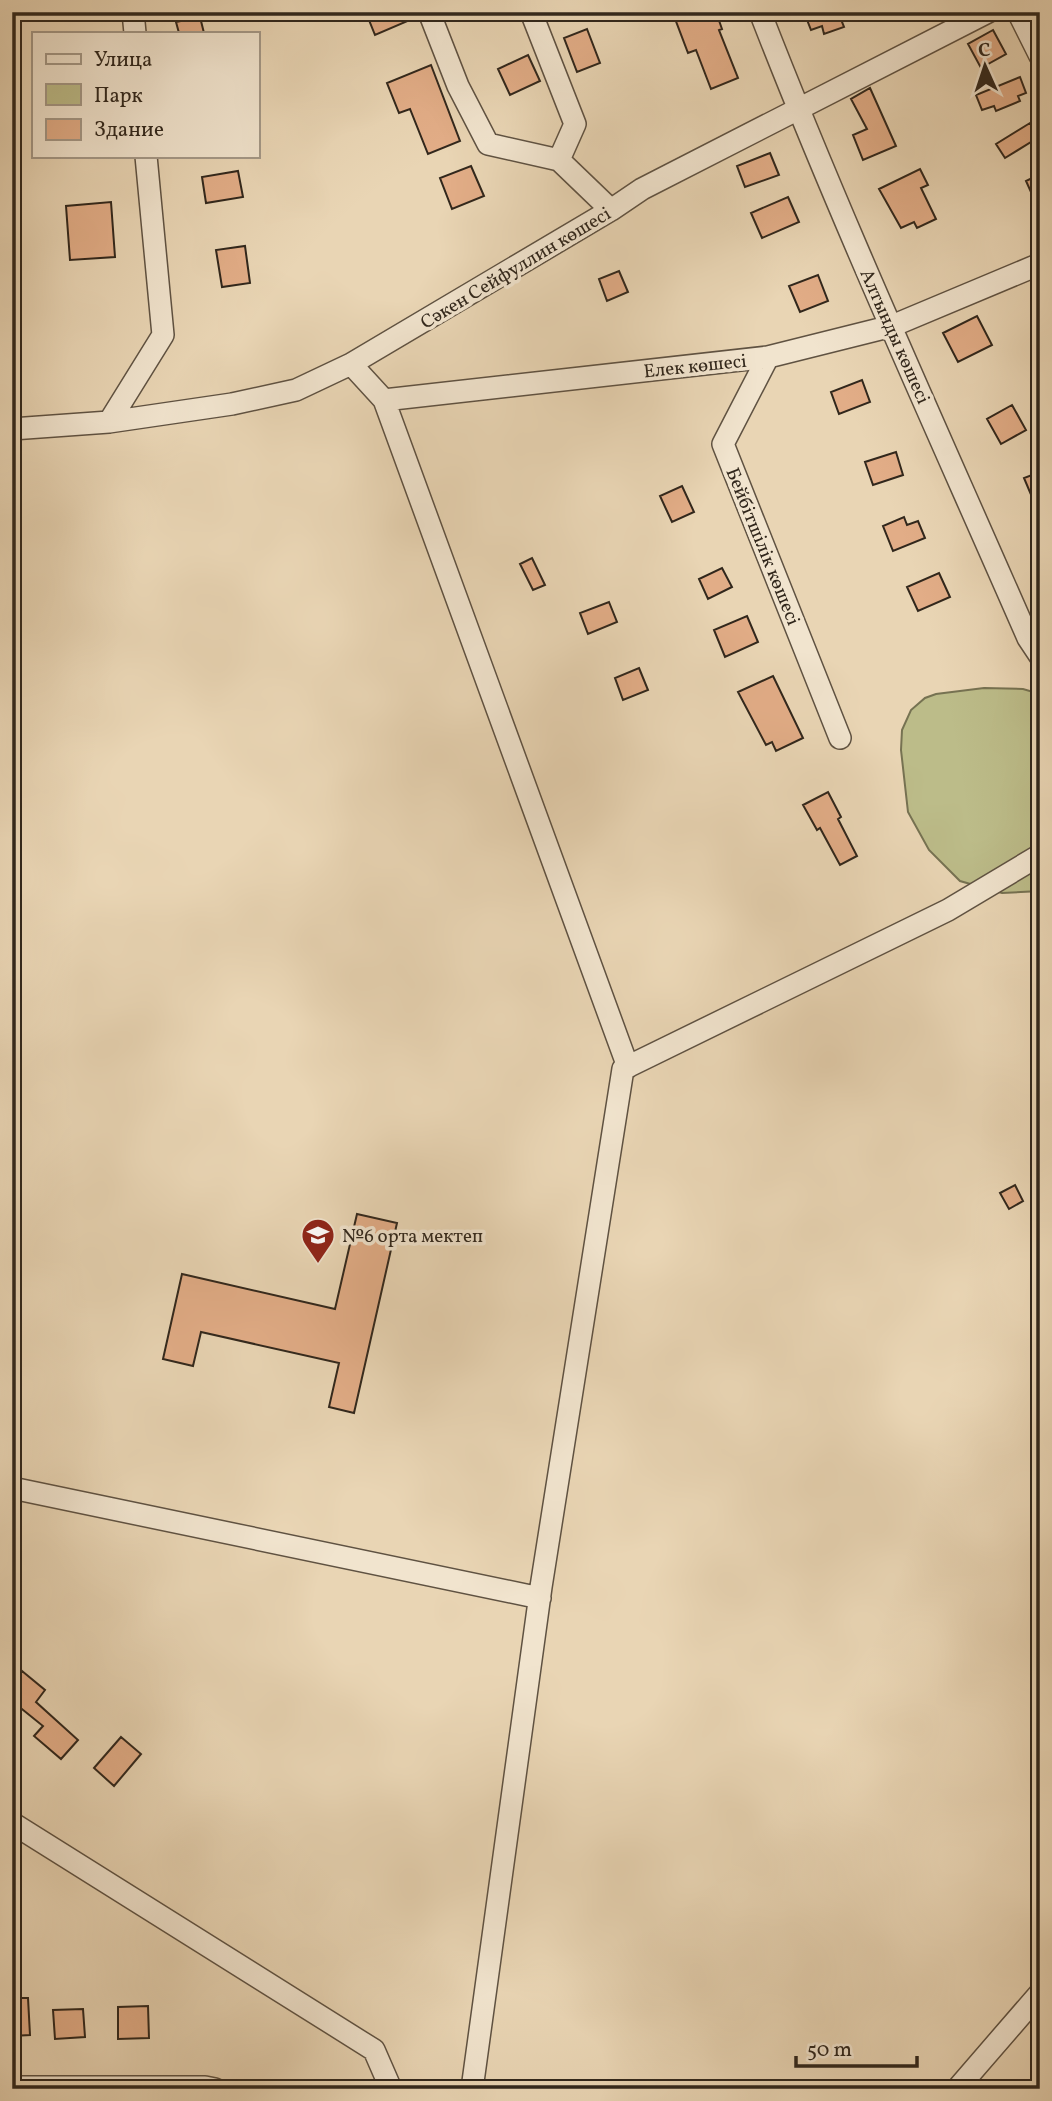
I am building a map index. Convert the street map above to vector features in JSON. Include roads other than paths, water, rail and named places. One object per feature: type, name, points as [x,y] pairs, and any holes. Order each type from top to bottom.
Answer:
[{"type":"street","points":[[133,12],[135,32]]},
{"type":"street","points":[[429,12],[458,86],[488,144],[559,160],[611,210]]},
{"type":"street","points":[[531,12],[575,124],[559,160]]},
{"type":"street","name":"Алтынды көшесі","points":[[760,12],[798,109],[892,326],[1022,625],[1040,656]]},
{"type":"street","name":"Сәкен Сейфуллин көшесі","points":[[12,429],[109,422],[232,404],[296,390],[351,364],[611,210],[642,188],[988,12]]},
{"type":"street","points":[[1018,12],[1040,56]]},
{"type":"street","points":[[109,422],[163,335],[146,158]]},
{"type":"street","name":"Елек көшесі","points":[[384,400],[768,357],[892,326],[1040,264]]},
{"type":"street","name":"Бейбітшілік көшесі","points":[[768,357],[723,444],[840,738]]},
{"type":"street","points":[[351,364],[384,400],[628,1067]]},
{"type":"street","points":[[472,2089],[540,1598],[622,1069],[948,910],[1040,855]]},
{"type":"street","points":[[12,1488],[540,1598]]},
{"type":"street","points":[[12,1823],[374,2050],[391,2089]]},
{"type":"street","points":[[957,2089],[1040,1993]]},
{"type":"street","points":[[12,2087],[215,2089]]},
{"type":"place","name":"№6 орта мектеп","points":[[318,1265]]}]
